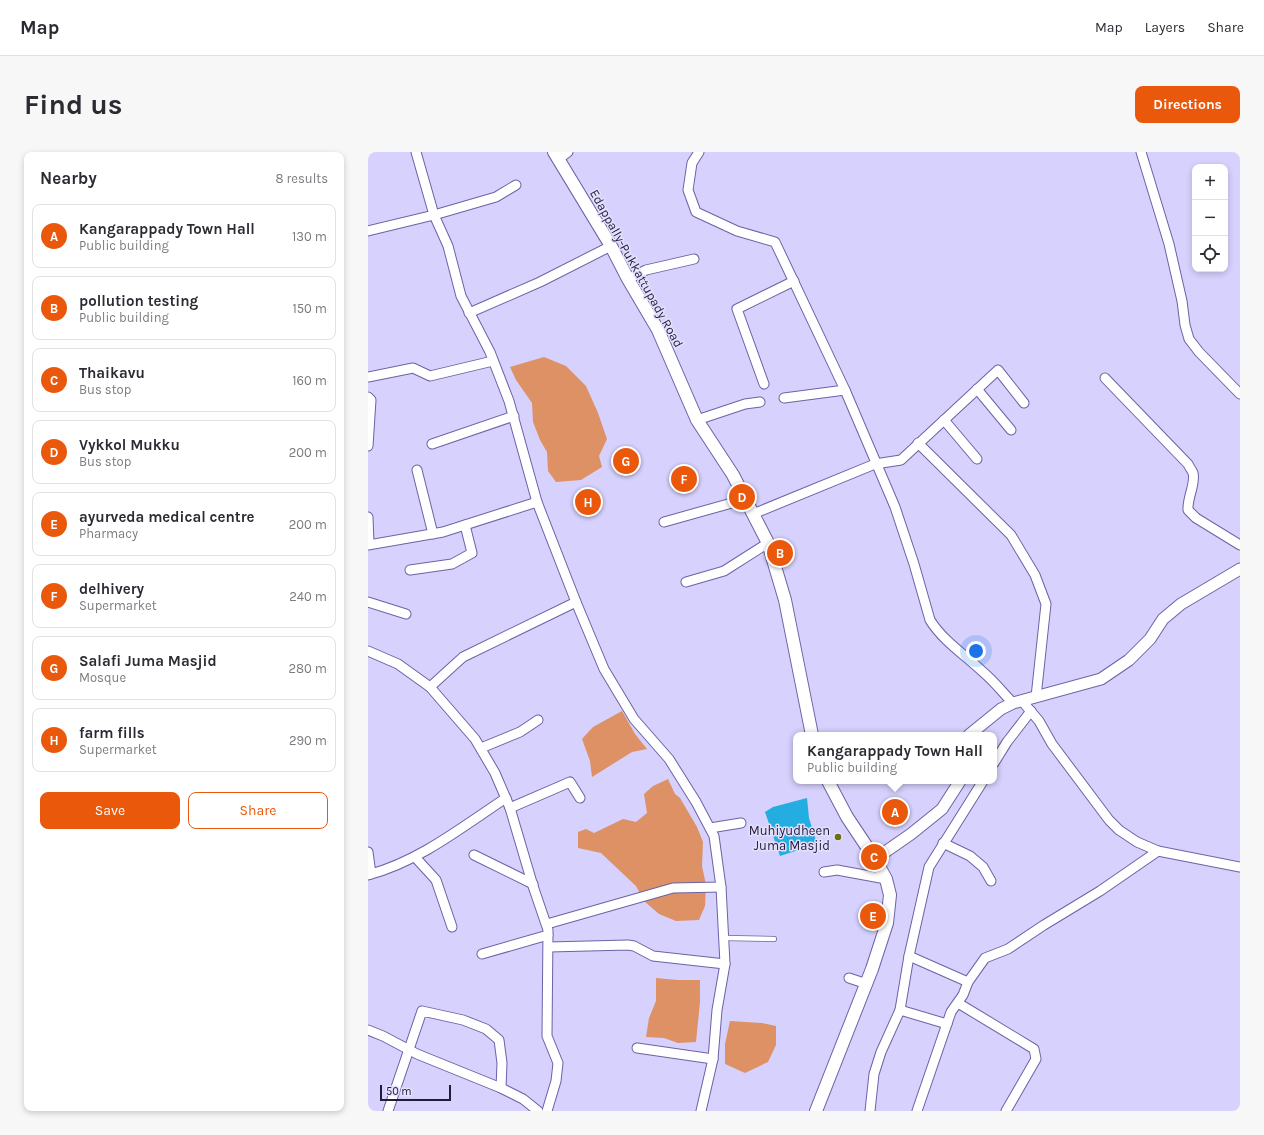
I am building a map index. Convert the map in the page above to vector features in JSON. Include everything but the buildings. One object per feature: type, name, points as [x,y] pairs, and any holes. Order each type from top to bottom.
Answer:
[{"type":"main road","name":"Edappally-Pukkattupady Road","points":[[560,154],[628,279],[658,330],[697,420],[733,475],[768,543],[785,600],[811,732]]},
{"type":"main road","points":[[816,1111],[866,984],[887,923],[890,896],[886,879],[875,859],[847,817],[830,784]]},
{"type":"street","points":[[416,152],[434,216],[448,246],[461,296],[493,361],[514,416],[537,502],[604,669],[634,719],[669,759],[696,802],[714,836],[721,887],[725,964],[717,1010],[713,1059],[701,1111]]},
{"type":"street","points":[[699,152],[692,163],[688,190],[696,212],[737,231],[775,242],[845,390],[875,464],[895,507],[914,564],[930,620],[935,628],[1018,702],[1031,711],[1039,721],[1052,744],[1109,820],[1119,830],[1137,842],[1158,851],[1240,867]]},
{"type":"street","points":[[1141,152],[1169,244],[1189,339],[1199,352],[1240,394]]},
{"type":"street","points":[[368,231],[434,216],[496,197],[516,186]]},
{"type":"street","points":[[469,313],[540,282],[611,246]]},
{"type":"street","points":[[628,279],[646,270],[694,259]]},
{"type":"street","points":[[764,384],[737,309],[794,282]]},
{"type":"street","points":[[368,377],[413,368],[430,376],[493,361]]},
{"type":"street","points":[[753,514],[875,464],[901,460],[998,370],[1024,404]]},
{"type":"street","points":[[1105,378],[1188,464],[1193,473],[1194,480],[1187,503],[1188,510],[1196,518],[1240,545]]},
{"type":"street","points":[[977,389],[1011,430]]},
{"type":"street","points":[[784,398],[845,390]]},
{"type":"street","points":[[368,396],[371,400],[368,446]]},
{"type":"street","points":[[697,420],[745,404],[760,402]]},
{"type":"street","points":[[432,444],[514,416]]},
{"type":"street","points":[[944,420],[977,460]]},
{"type":"street","points":[[918,443],[1011,535],[1035,575],[1046,604],[1036,697]]},
{"type":"street","points":[[417,470],[433,534]]},
{"type":"street","points":[[664,522],[746,499]]},
{"type":"street","points":[[368,517],[369,544],[433,534],[465,526],[537,502]]},
{"type":"street","points":[[410,570],[452,564],[472,553],[465,526]]},
{"type":"street","points":[[686,582],[724,571],[768,543]]},
{"type":"street","points":[[974,732],[1001,709],[1018,702],[1101,679],[1130,660],[1150,639],[1163,619],[1181,604],[1240,569]]},
{"type":"street","points":[[368,602],[406,614]]},
{"type":"street","points":[[430,687],[464,657],[576,602]]},
{"type":"street","points":[[368,651],[398,664],[430,687],[455,714],[481,748],[495,773],[510,808],[547,924],[549,947],[547,1036],[558,1063],[555,1086],[547,1111]]},
{"type":"street","points":[[997,758],[1007,742],[1031,711]]},
{"type":"street","points":[[481,748],[520,732],[538,720]]},
{"type":"street","points":[[510,808],[570,782],[580,798]]},
{"type":"street","points":[[875,859],[911,834],[942,809],[958,784]]},
{"type":"street","points":[[870,1111],[874,1074],[881,1052],[900,1010],[908,956],[929,867],[981,784]]},
{"type":"street","points":[[368,852],[369,875],[389,869],[415,857],[506,798]]},
{"type":"street","points":[[710,828],[741,823]]},
{"type":"street","points":[[944,843],[970,856],[983,867],[991,881]]},
{"type":"street","points":[[917,1111],[951,1012],[958,1003],[968,982],[985,958],[1008,949],[1100,891],[1158,851]]},
{"type":"street","points":[[474,855],[533,884]]},
{"type":"street","points":[[415,857],[436,880],[452,927]]},
{"type":"street","points":[[824,872],[837,870],[886,879]]},
{"type":"street","points":[[547,924],[673,888],[721,887]]},
{"type":"street","points":[[482,954],[548,935]]},
{"type":"street","points":[[549,947],[628,945],[634,946],[653,956],[725,964]]},
{"type":"street","points":[[908,956],[968,982]]},
{"type":"street","points":[[849,978],[866,984]]},
{"type":"street","points":[[958,1003],[1034,1049],[1036,1059],[1006,1111]]},
{"type":"street","points":[[900,1010],[947,1024]]},
{"type":"street","points":[[388,1111],[422,1011],[463,1020],[486,1029],[499,1040],[502,1063],[500,1088]]},
{"type":"street","points":[[368,1030],[384,1036],[408,1050],[446,1067],[470,1075],[500,1088],[523,1099],[538,1111]]},
{"type":"street","points":[[636,1048],[713,1059]]},
{"type":"lane","points":[[724,938],[774,939]]},
{"type":"shaded area","points":[[544,357],[566,366],[586,386],[598,413],[607,439],[599,456],[602,467],[581,480],[556,482],[548,471],[547,452],[540,440],[533,422],[532,403],[516,380],[510,367]]},
{"type":"shaded area","points":[[622,711],[635,734],[647,749],[632,752],[592,777],[590,761],[582,739],[593,727]]},
{"type":"shaded area","points":[[668,779],[675,794],[680,798],[697,827],[703,842],[702,866],[706,885],[705,906],[699,920],[676,921],[659,914],[644,901],[636,886],[601,853],[578,848],[578,832],[586,829],[594,833],[623,819],[636,822],[647,813],[644,794],[653,786]]},
{"type":"shaded area","points":[[656,978],[700,980],[700,1002],[696,1042],[678,1043],[664,1038],[646,1037],[649,1018],[656,1001]]},
{"type":"shaded area","points":[[730,1021],[762,1023],[776,1026],[776,1045],[768,1062],[745,1073],[725,1064],[725,1044]]},
{"type":"water","points":[[807,798],[809,818],[817,844],[780,856],[765,812],[773,807]]},
{"type":"place","name":"Salafi Juma Masjid","points":[[626,461]]},
{"type":"place","name":"delhivery","points":[[684,479]]},
{"type":"place","name":"Vykkol Mukku","points":[[742,497]]},
{"type":"place","name":"farm fills","points":[[588,502]]},
{"type":"place","name":"pollution testing","points":[[780,553]]},
{"type":"place","name":"Kangarappady Town Hall","points":[[895,812]]},
{"type":"place","name":"Muhiyudheen Juma Masjid","points":[[838,837]]},
{"type":"place","name":"Thaikavu","points":[[874,857]]},
{"type":"place","name":"ayurveda medical centre","points":[[873,916]]}]
